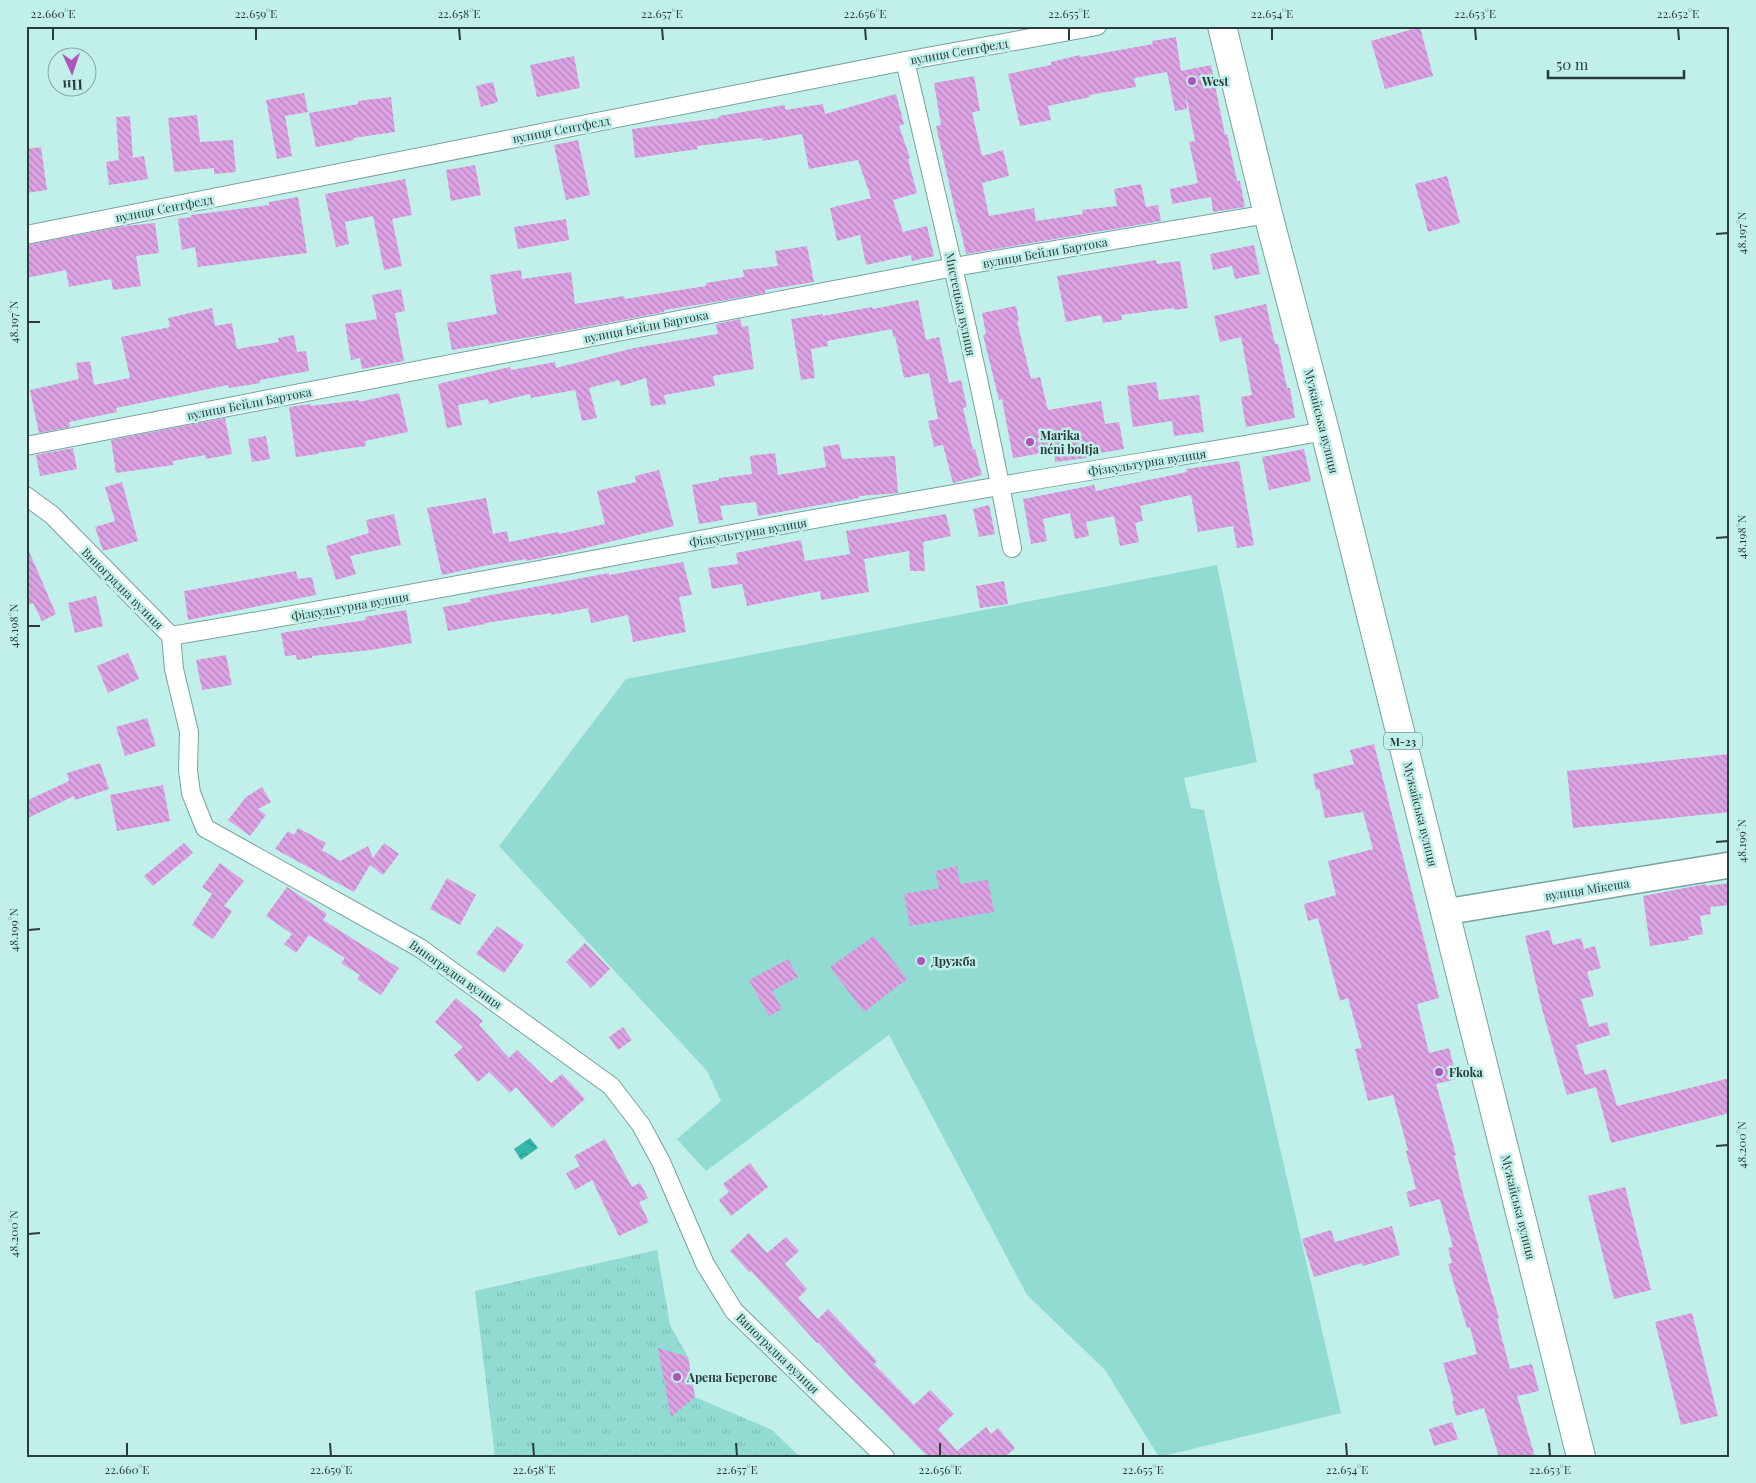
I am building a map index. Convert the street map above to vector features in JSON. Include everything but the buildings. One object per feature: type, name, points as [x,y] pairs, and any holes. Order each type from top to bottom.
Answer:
[{"type":"highway","name":"Мужайська вулиця","points":[[1222,26],[1581,1457]]},
{"type":"main road","name":"вулиця Мікеша","points":[[1445,912],[1730,865]]},
{"type":"street","name":"вулиця Сентфелд","points":[[26,235],[905,61],[1097,26]]},
{"type":"street","name":"Мистецька вулиця","points":[[905,61],[954,267],[1012,548]]},
{"type":"street","name":"вулиця Бейли Бартока","points":[[26,446],[954,267],[1268,214]]},
{"type":"street","name":"Фізкультурна вулиця","points":[[171,636],[330,610],[1000,486],[1208,453],[1325,431]]},
{"type":"street","name":"Виноградна вулиця","points":[[26,496],[52,515],[171,636],[174,669],[189,732],[188,770],[192,793],[205,828],[420,948],[611,1086],[642,1125],[661,1162],[705,1264],[734,1311],[885,1457]]},
{"type":"green space","name":"Дружба","points":[[1217,565],[1257,762],[1184,778],[1191,808],[1204,810],[1220,888],[1341,1413],[1159,1457],[1105,1370],[1027,1295],[889,1035],[706,1171],[677,1139],[721,1101],[707,1071],[499,846],[626,679]]},
{"type":"green space","points":[[657,1250],[670,1325],[688,1357],[695,1397],[772,1430],[800,1457],[495,1457],[475,1291]]},
{"type":"water","points":[[530,1138],[538,1148],[521,1160],[514,1149]]},
{"type":"place","name":"West","points":[[1192,81]]},
{"type":"place","name":"Marika néni boltja","points":[[1030,442]]},
{"type":"place","name":"Дружба","points":[[921,961]]},
{"type":"place","name":"Fkoka","points":[[1439,1072]]},
{"type":"place","name":"Арена Берегове","points":[[677,1377]]}]
